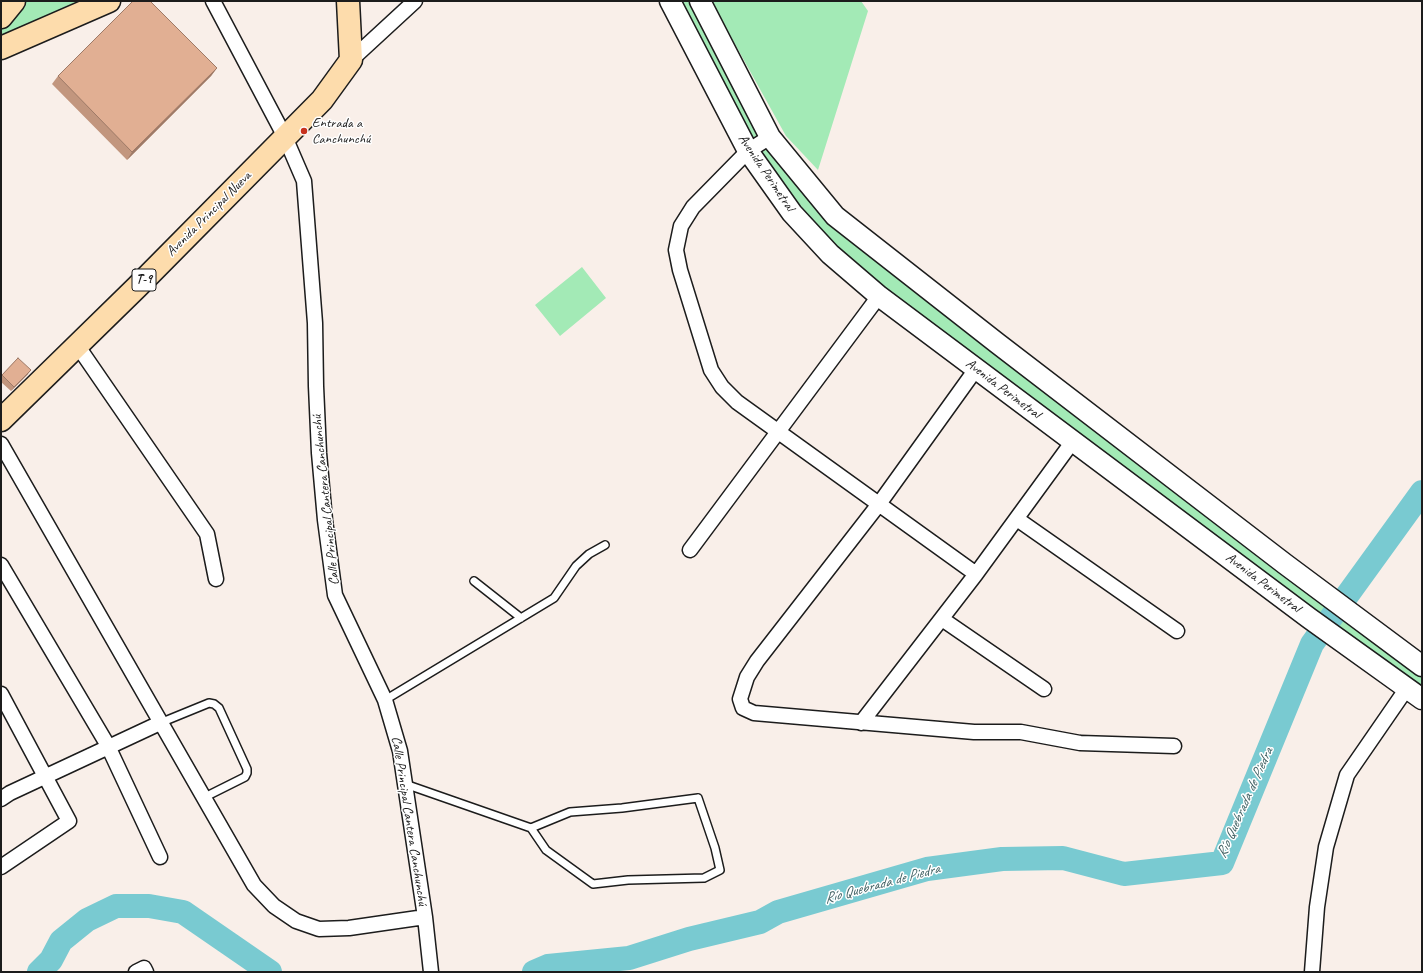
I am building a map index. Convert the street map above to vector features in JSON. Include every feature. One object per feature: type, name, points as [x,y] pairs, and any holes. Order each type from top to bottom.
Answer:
[{"type":"highway","points":[[1,17],[14,1]]},
{"type":"highway","points":[[1,48],[109,1]]},
{"type":"highway","points":[[348,1],[352,60]]},
{"type":"highway","name":"Avenida Principal Nueva","points":[[1,420],[322,100],[352,60]]},
{"type":"main road","name":"Avenida Perimetral","points":[[670,1],[748,151],[792,213],[830,254],[879,296],[1309,618],[1414,694]]},
{"type":"main road","name":"Avenida Perimetral","points":[[700,1],[770,137],[835,216],[1285,564],[1422,666]]},
{"type":"main road","points":[[1071,440],[1087,412]]},
{"type":"street","name":"Calle Principal Cantera Canchunchú","points":[[213,1],[285,137],[304,181],[315,323],[319,453],[325,520],[335,595],[385,700],[400,751],[425,917],[431,972]]},
{"type":"street","points":[[352,60],[415,1]]},
{"type":"street","points":[[770,137],[748,151],[693,207],[681,226],[676,250],[680,270],[710,370],[722,387],[738,402],[976,574]]},
{"type":"street","points":[[690,550],[879,296]]},
{"type":"street","points":[[77,345],[207,534],[216,579]]},
{"type":"street","points":[[976,369],[879,504],[757,661],[747,677],[740,699],[743,708],[754,714],[974,732],[1021,732],[1080,743],[1174,746]]},
{"type":"street","points":[[861,723],[1017,519],[1071,440]]},
{"type":"street","points":[[1,444],[202,798],[254,885],[274,906],[296,921],[320,930],[349,928],[425,917]]},
{"type":"street","points":[[1017,519],[1177,631]]},
{"type":"street","points":[[1,565],[108,747],[160,857]]},
{"type":"street","points":[[942,619],[1044,689]]},
{"type":"street","points":[[1,694],[69,821],[1,867]]},
{"type":"street","points":[[1312,972],[1317,907],[1326,847],[1347,775],[1414,694]]},
{"type":"street","points":[[1,799],[45,776],[160,723]]},
{"type":"street","points":[[136,972],[144,968],[146,972]]},
{"type":"lane","points":[[385,700],[554,598],[576,566],[589,554],[604,545]]},
{"type":"lane","points":[[474,581],[521,618]]},
{"type":"lane","points":[[160,723],[208,703],[214,704],[219,708],[247,769],[247,773],[244,777],[202,798]]},
{"type":"lane","points":[[405,784],[531,828],[546,850],[593,884],[628,880],[704,878],[720,870],[716,848],[698,798],[622,808],[570,812],[531,828]]},
{"type":"green space","points":[[20,1],[97,1],[1,41],[1,26]]},
{"type":"green space","points":[[670,1],[699,1],[770,137],[835,216],[1422,666],[1422,697],[986,376],[792,213]]},
{"type":"green space","points":[[711,1],[861,1],[868,11],[818,170],[786,136]]},
{"type":"green space","points":[[582,267],[606,298],[560,336],[535,305]]},
{"type":"building","points":[[133,1],[150,1],[217,68],[132,152],[58,76]]},
{"type":"building","points":[[18,358],[31,370],[14,387],[2,375]]},
{"type":"waterway","name":"Río Quebrada de Piedra","points":[[534,972],[548,966],[629,958],[689,939],[760,922],[778,912],[927,869],[1002,859],[1063,858],[1124,874],[1222,863],[1312,644],[1422,492]]},
{"type":"waterway","name":"Río Quebrada de Piedra","points":[[39,972],[51,960],[61,941],[87,920],[116,906],[149,906],[183,912],[270,972]]},
{"type":"place","name":"Entrada a Canchunchú","points":[[304,131]]}]
